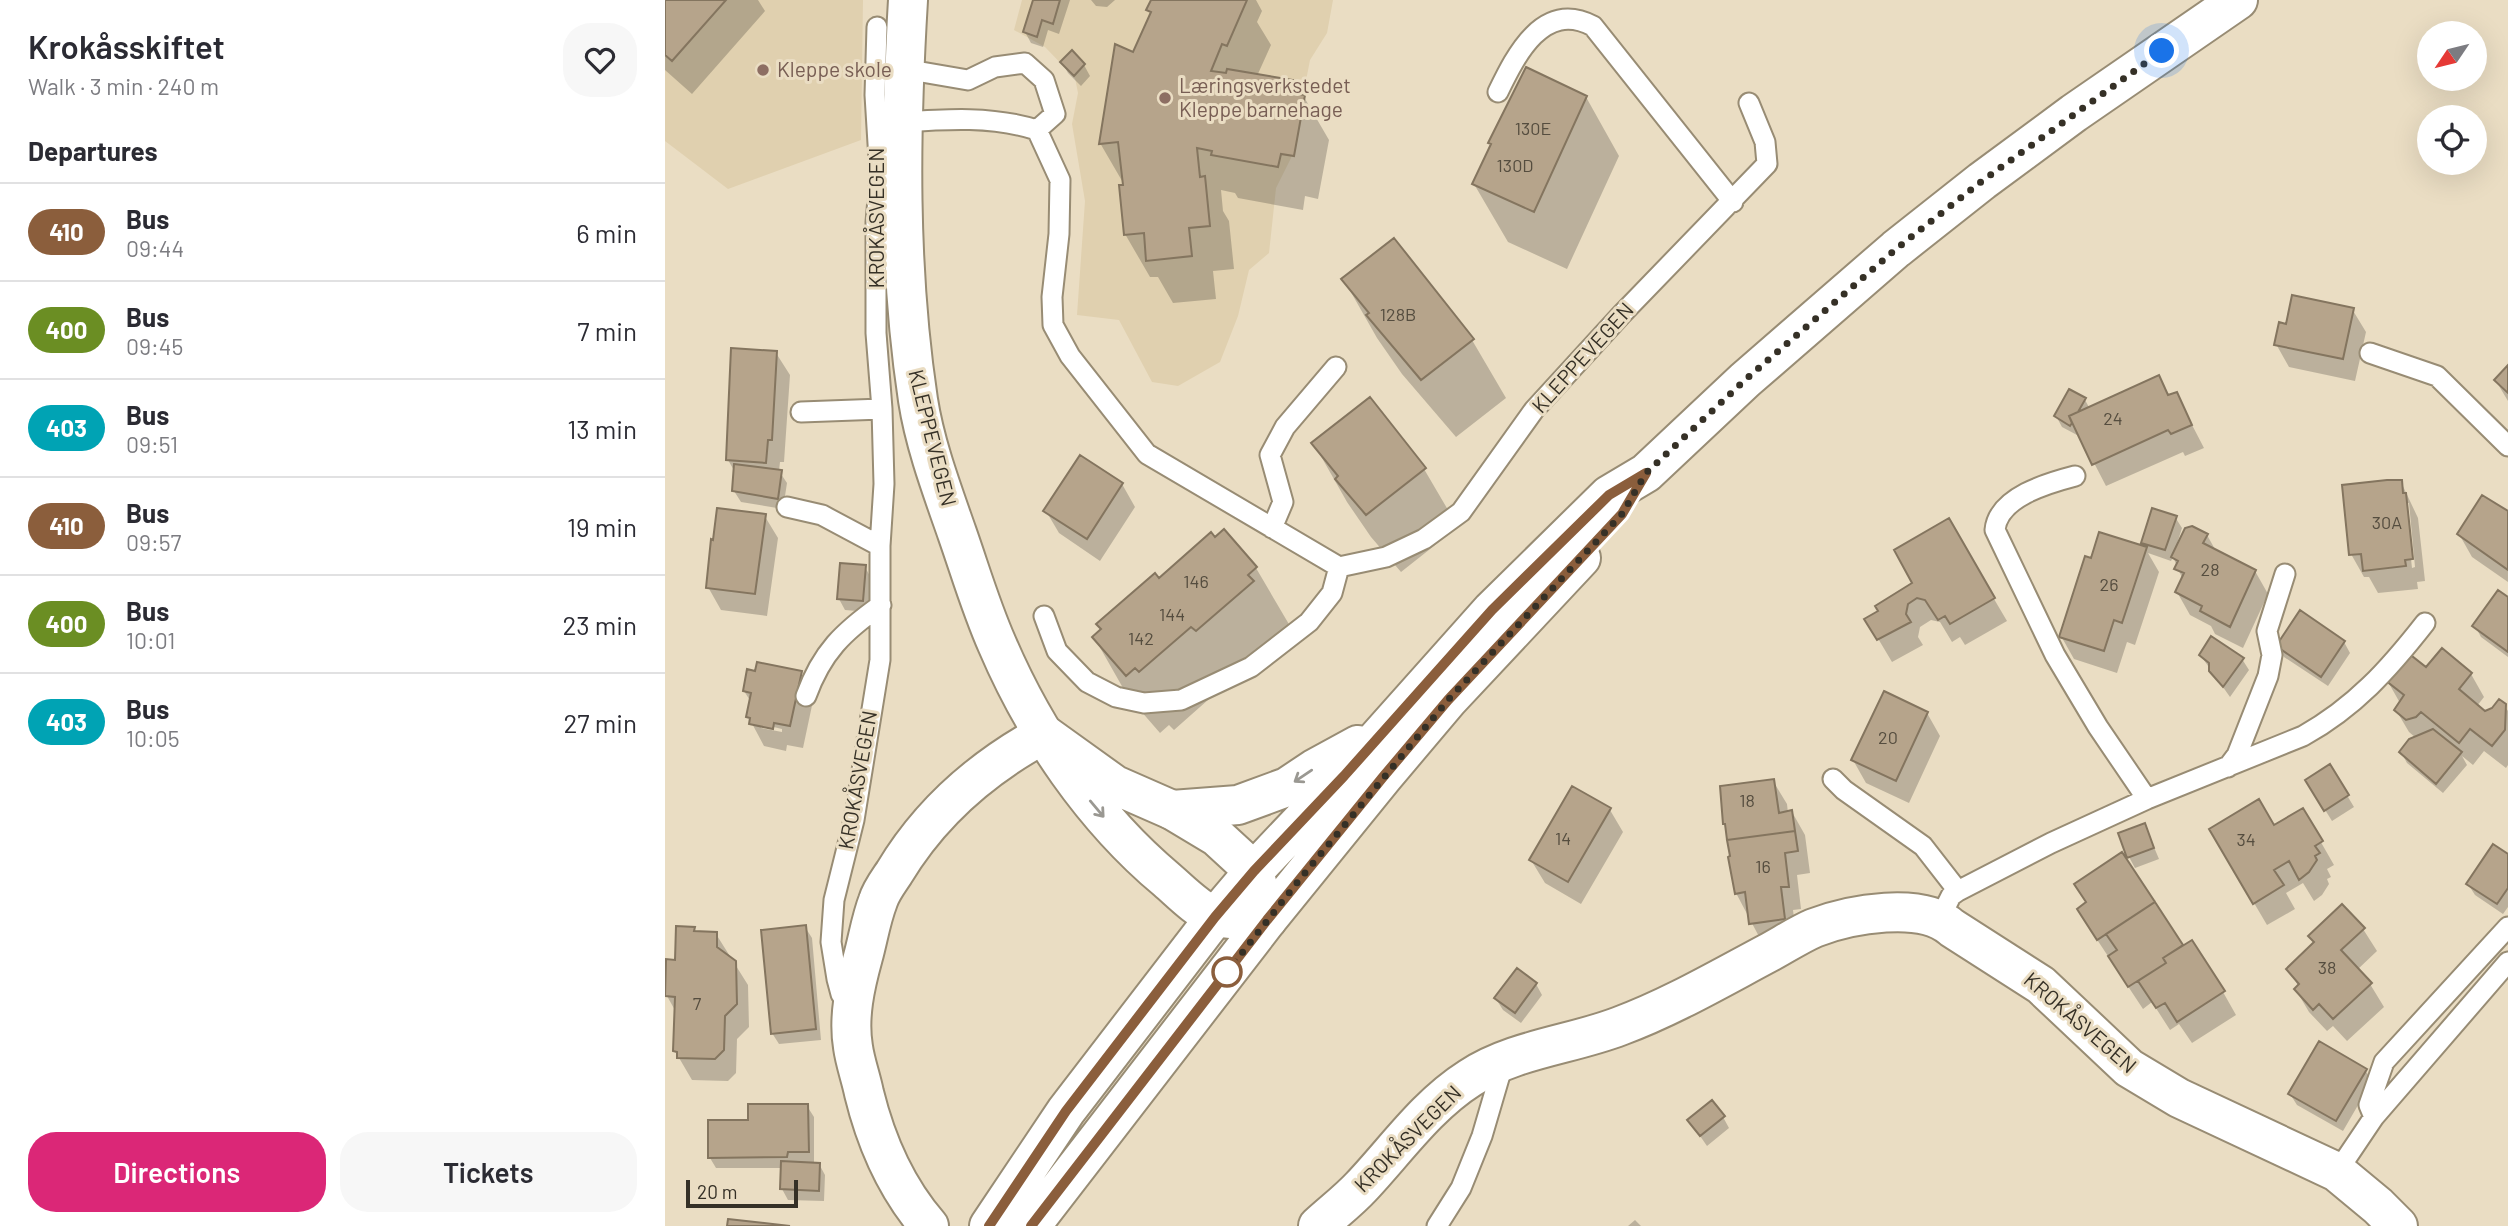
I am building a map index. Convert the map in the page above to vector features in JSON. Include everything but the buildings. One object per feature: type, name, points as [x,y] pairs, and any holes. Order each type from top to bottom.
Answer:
[{"type":"main road","name":"KLEPPEVEGEN","points":[[908,0],[902,122],[908,326],[919,404],[940,483],[986,617],[1026,704],[1044,734],[1092,804],[1126,843],[1215,917]]},
{"type":"main road","points":[[989,1226],[1066,1111],[1215,917],[1492,610],[1574,529],[1609,495],[1646,473],[1745,380],[1906,240],[2074,113],[2238,0]]},
{"type":"main road","points":[[1031,1226],[1267,920],[1448,700],[1622,514],[1646,473]]},
{"type":"main road","points":[[1172,810],[1238,805],[1287,787],[1384,730]]},
{"type":"main road","name":"KLEPPEVEGEN","points":[[1044,734],[1115,785],[1172,810],[1217,837],[1254,871]]},
{"type":"main road","name":"KROKÅSVEGEN","points":[[929,1226],[898,1183],[869,1111],[853,1046],[852,1009],[858,974],[879,898],[901,860],[929,822],[975,779],[1021,746],[1044,734]]},
{"type":"main road","points":[[1254,871],[1267,920]]},
{"type":"main road","name":"KROKÅSVEGEN","points":[[1318,1226],[1359,1189],[1429,1112],[1472,1076],[1505,1060],[1623,1026],[1814,929],[1854,917],[1885,913],[1914,914],[1950,905],[1952,928],[2042,985],[2129,1068],[2179,1098],[2337,1172],[2398,1226]]},
{"type":"main road","points":[[1215,917],[1267,920]]},
{"type":"lane","points":[[1498,92],[1527,33],[1539,21],[1550,13],[1562,11],[1581,15],[1593,26],[1733,202]]},
{"type":"lane","name":"KROKÅSVEGEN","points":[[852,1009],[841,994],[831,942],[834,900],[854,820],[880,660],[880,546],[884,484],[876,333],[876,222],[880,176],[875,95],[877,27]]},
{"type":"lane","points":[[904,69],[968,80],[995,67],[1025,63],[1044,80],[1055,114],[1037,130]]},
{"type":"lane","name":"KLEPPEVEGEN","points":[[1339,567],[1386,557],[1424,539],[1461,512],[1534,410],[1621,315],[1767,164],[1765,142],[1749,103]]},
{"type":"lane","points":[[902,122],[949,119],[1011,122],[1037,130],[1060,180],[1059,234],[1052,296],[1053,325],[1070,356],[1147,454],[1339,567],[1332,593],[1309,622],[1251,667],[1181,700],[1144,703],[1116,697],[1087,681],[1057,651],[1044,616]]},
{"type":"lane","points":[[2370,353],[2437,376],[2508,446]]},
{"type":"lane","points":[[1272,528],[1283,502],[1270,454],[1285,426],[1336,367]]},
{"type":"lane","points":[[801,412],[882,409]]},
{"type":"lane","points":[[2075,476],[2049,482],[2021,496],[2000,513],[1995,530],[2055,655],[2098,727],[2147,799]]},
{"type":"lane","points":[[787,507],[822,515],[880,546]]},
{"type":"lane","points":[[2228,767],[2237,755],[2268,676],[2272,655],[2267,631],[2285,574]]},
{"type":"lane","points":[[806,696],[815,671],[830,648],[856,623],[881,606]]},
{"type":"lane","points":[[1950,905],[2051,843],[2147,799],[2318,727],[2373,685],[2425,623]]},
{"type":"lane","name":"KROKÅSVEGEN","points":[[1833,779],[1844,790],[1923,846],[1950,905]]},
{"type":"lane","points":[[2374,1117],[2369,1105],[2384,1062],[2508,926]]},
{"type":"lane","points":[[2337,1172],[2374,1117],[2508,962]]},
{"type":"lane","name":"KROKÅSVEGEN","points":[[1437,1226],[1461,1188],[1482,1136],[1505,1060]]},
{"type":"shaded area","name":"Kleppe skole","points":[[665,0],[863,0],[861,140],[728,189],[665,141]]},
{"type":"shaded area","points":[[1022,0],[1333,0],[1327,33],[1310,60],[1291,158],[1276,188],[1269,253],[1249,270],[1238,316],[1220,362],[1178,386],[1152,382],[1119,320],[1077,315],[1085,201],[1072,124],[1078,93],[1075,78],[1045,47],[1014,30]]},
{"type":"bus line","name":"410","points":[[989,1226],[1066,1111],[1215,917],[1254,871],[1344,776],[1492,610],[1609,495],[1646,473],[1622,514],[1448,700],[1383,777],[1267,920],[1031,1226]]},
{"type":"place","name":"Kleppe skole","points":[[763,70]]},
{"type":"place","name":"Læringsverkstedet Kleppe barnehage","points":[[1165,98]]},
{"type":"route","points":[[1227,972],[1448,700],[1622,514],[1646,473],[1745,380],[1896,249],[1982,181],[2162,51]]}]
